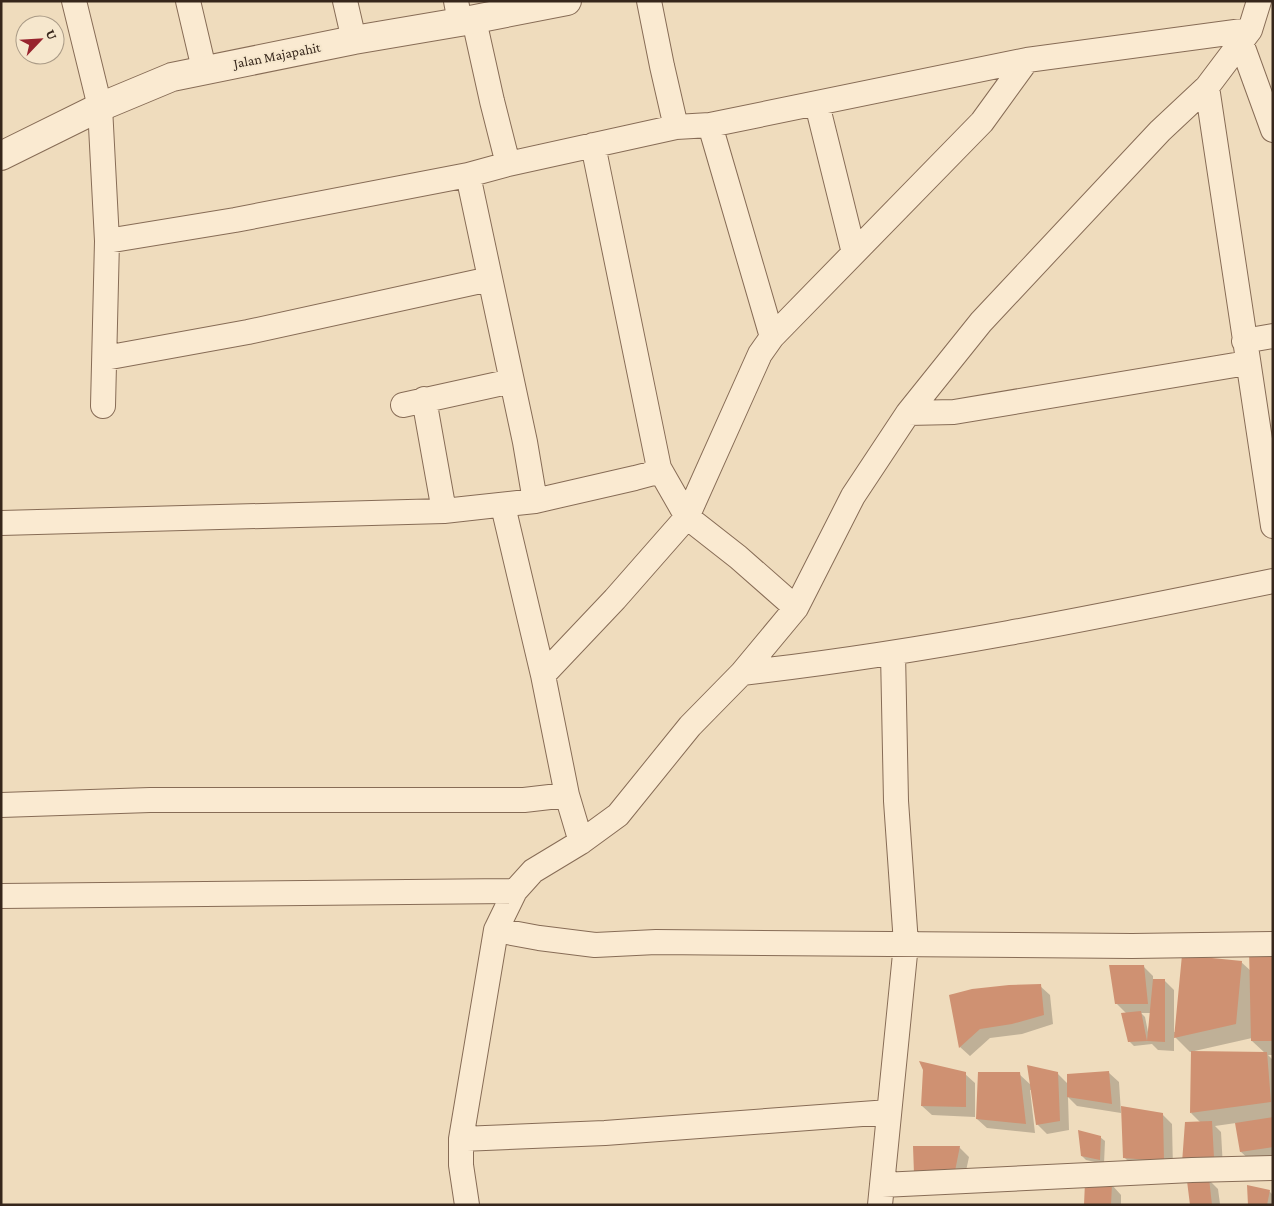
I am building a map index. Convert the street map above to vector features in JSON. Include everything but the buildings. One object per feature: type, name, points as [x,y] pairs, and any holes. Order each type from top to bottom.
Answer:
[{"type":"street","points":[[74,1],[100,107],[107,242],[103,406]]},
{"type":"street","points":[[188,1],[204,69]]},
{"type":"street","points":[[345,1],[354,40]]},
{"type":"street","name":"Jalan Majapahit","points":[[1,156],[100,107],[172,77],[354,40],[464,14],[567,1]]},
{"type":"street","points":[[649,1],[676,127]]},
{"type":"street","points":[[467,1205],[461,1165],[461,1139],[496,930],[515,891],[533,871],[581,842],[618,815],[690,726],[742,673],[796,608],[853,496],[908,413],[981,322],[1160,131],[1208,87],[1245,36],[1258,1]]},
{"type":"street","points":[[464,14],[492,101],[508,164]]},
{"type":"street","points":[[107,242],[235,220],[468,175],[508,164],[676,127],[710,125],[1027,60],[1245,36]]},
{"type":"street","points":[[1245,36],[1273,130]]},
{"type":"street","points":[[543,675],[687,518],[760,354],[772,337],[982,122],[1027,60]]},
{"type":"street","points":[[1208,87],[1273,526]]},
{"type":"street","points":[[817,104],[854,253]]},
{"type":"street","points":[[710,125],[772,337]]},
{"type":"street","points":[[593,145],[659,468],[687,518],[738,557],[796,608]]},
{"type":"street","points":[[468,175],[525,442],[535,501]]},
{"type":"street","points":[[105,358],[248,332],[490,279]]},
{"type":"street","points":[[908,413],[954,412],[1246,352],[1273,336]]},
{"type":"street","points":[[444,511],[414,402],[512,381]]},
{"type":"street","points":[[1,523],[444,511],[535,501],[635,478],[650,474],[659,468]]},
{"type":"street","points":[[503,506],[543,675],[567,795],[581,842]]},
{"type":"street","points":[[742,673],[893,653],[1273,582]]},
{"type":"street","points":[[893,653],[896,801],[906,944],[881,1195],[1192,1170],[1273,1168]]},
{"type":"street","points":[[1,805],[150,800],[524,800],[567,795]]},
{"type":"street","points":[[1,896],[515,891]]},
{"type":"street","points":[[496,930],[595,945],[656,942],[1132,946],[1273,944]]},
{"type":"street","points":[[461,1139],[605,1133],[889,1112]]}]
